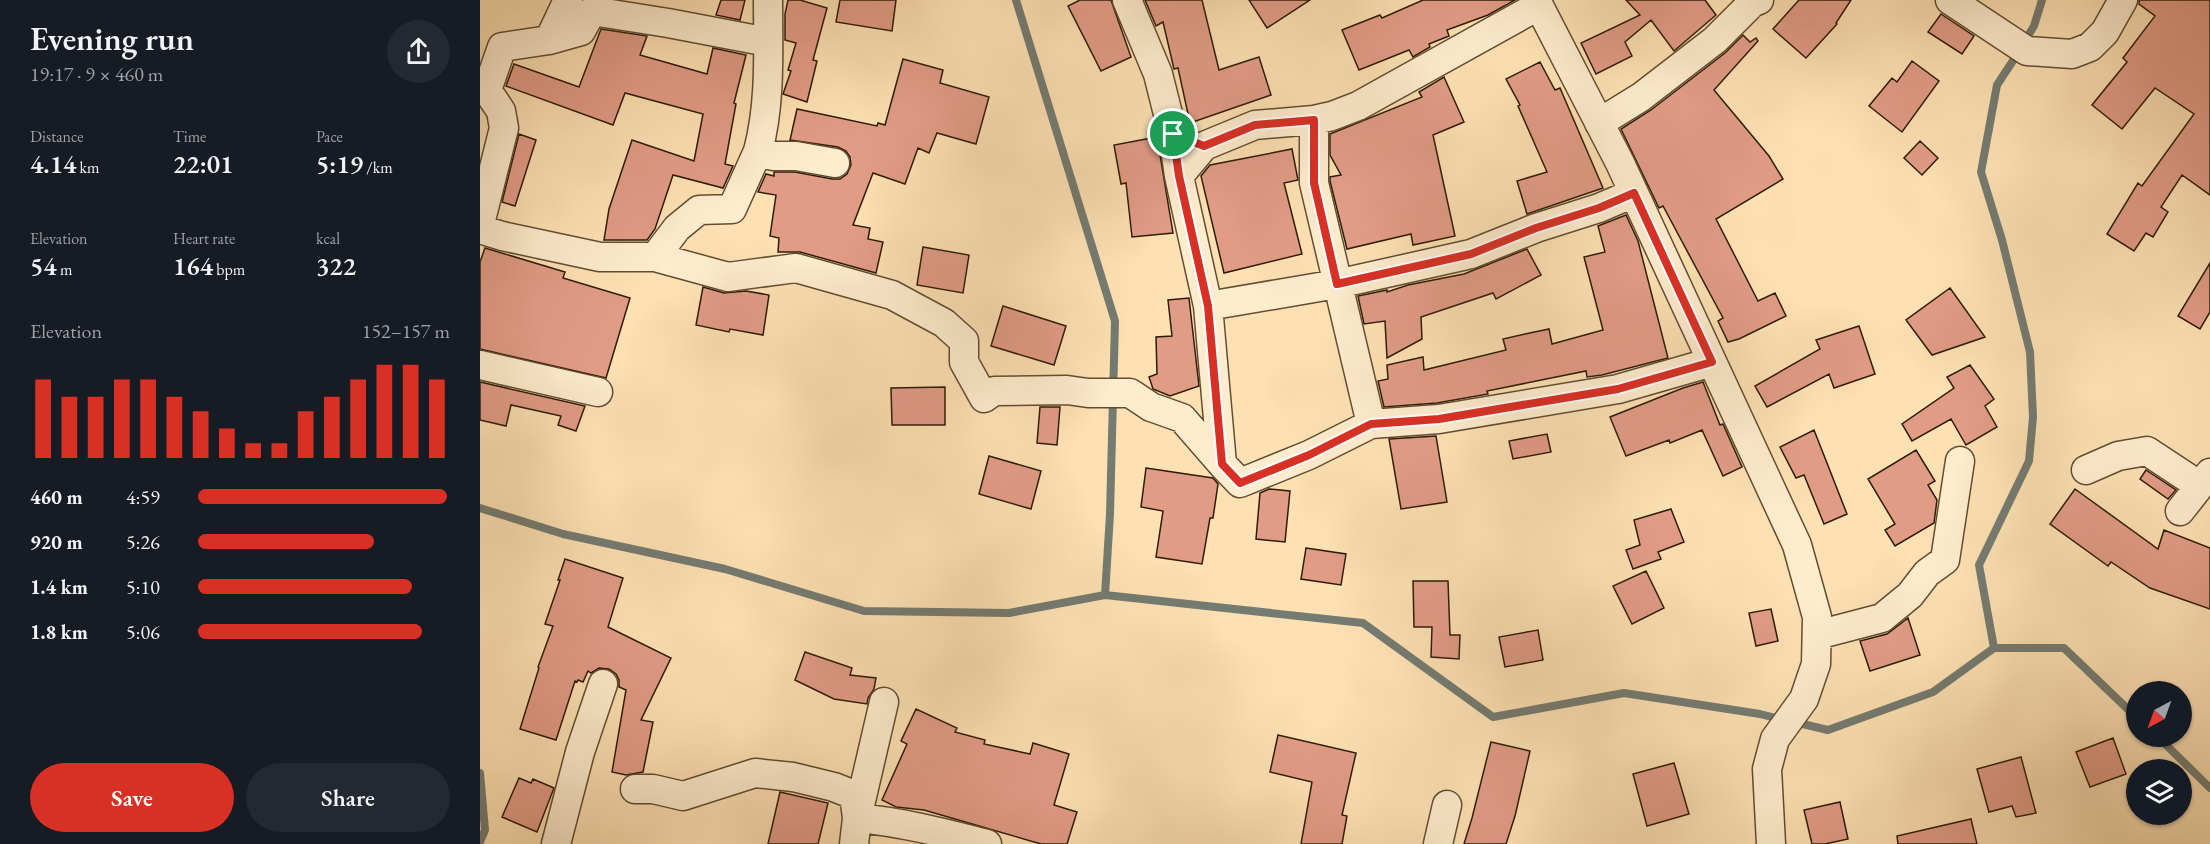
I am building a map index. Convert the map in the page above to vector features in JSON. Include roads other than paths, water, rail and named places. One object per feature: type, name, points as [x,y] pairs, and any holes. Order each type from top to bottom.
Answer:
[{"type":"street","points":[[549,40],[568,0]]},
{"type":"street","points":[[655,257],[677,228],[699,210],[732,209],[758,151],[763,132],[767,94],[768,0]]},
{"type":"street","points":[[1127,0],[1158,74],[1173,134],[1179,176],[1208,306],[1222,464]]},
{"type":"street","points":[[1599,123],[1641,97],[1715,40],[1752,3],[1759,0]]},
{"type":"street","points":[[1950,0],[2021,47],[2072,54],[2090,47],[2105,32],[2123,0]]},
{"type":"street","points":[[1179,176],[1204,146],[1255,125],[1314,120],[1358,106],[1537,3],[1634,193],[1797,545],[1817,617],[1816,663],[1803,699],[1775,739],[1767,769],[1772,844]]},
{"type":"street","points":[[768,42],[592,11],[580,31],[549,40],[502,47],[487,90],[501,111],[504,128],[480,226],[502,236],[600,256],[655,257],[728,278],[796,268],[892,295],[944,323],[964,341],[964,362],[984,398],[994,391],[1067,390],[1088,393],[1130,393],[1151,407],[1182,418],[1240,483],[1309,455],[1371,424],[1439,419],[1618,389],[1712,362]]},
{"type":"street","points":[[1314,120],[1314,183],[1371,424]]},
{"type":"street","points":[[1173,134],[1204,146]]},
{"type":"street","points":[[758,151],[773,156],[796,156],[835,163]]},
{"type":"street","points":[[1208,306],[1337,284],[1471,254],[1634,193]]},
{"type":"street","points":[[480,365],[598,392]]},
{"type":"street","points":[[2086,470],[2118,456],[2147,451],[2205,479],[2180,511]]},
{"type":"street","points":[[1816,635],[1882,618],[1910,595],[1928,573],[1945,560],[1960,461]]},
{"type":"street","points":[[556,844],[580,752],[603,684]]},
{"type":"street","points":[[856,831],[884,702]]},
{"type":"street","points":[[635,789],[653,789],[683,796],[756,773],[793,777],[834,787],[854,795],[856,831]]},
{"type":"street","points":[[1438,844],[1447,805]]},
{"type":"street","points":[[856,831],[887,821],[987,844]]},
{"type":"waterway","points":[[1016,0],[1115,321],[1110,514],[1105,595]]},
{"type":"waterway","points":[[2024,42],[2034,26],[2042,0]]},
{"type":"waterway","points":[[1994,648],[1979,565],[2029,461],[2033,417],[2030,352],[2002,240],[1981,172],[1997,85],[2018,53]]},
{"type":"waterway","points":[[480,508],[563,534],[725,569],[864,611],[1009,613],[1105,595],[1363,623],[1493,717],[1624,693],[1760,714],[1783,720]]},
{"type":"waterway","points":[[1794,722],[1828,730],[1933,692],[1994,648],[2064,648],[2126,707]]},
{"type":"waterway","points":[[2168,747],[2210,788]]},
{"type":"waterway","points":[[480,773],[485,830],[480,842]]}]
